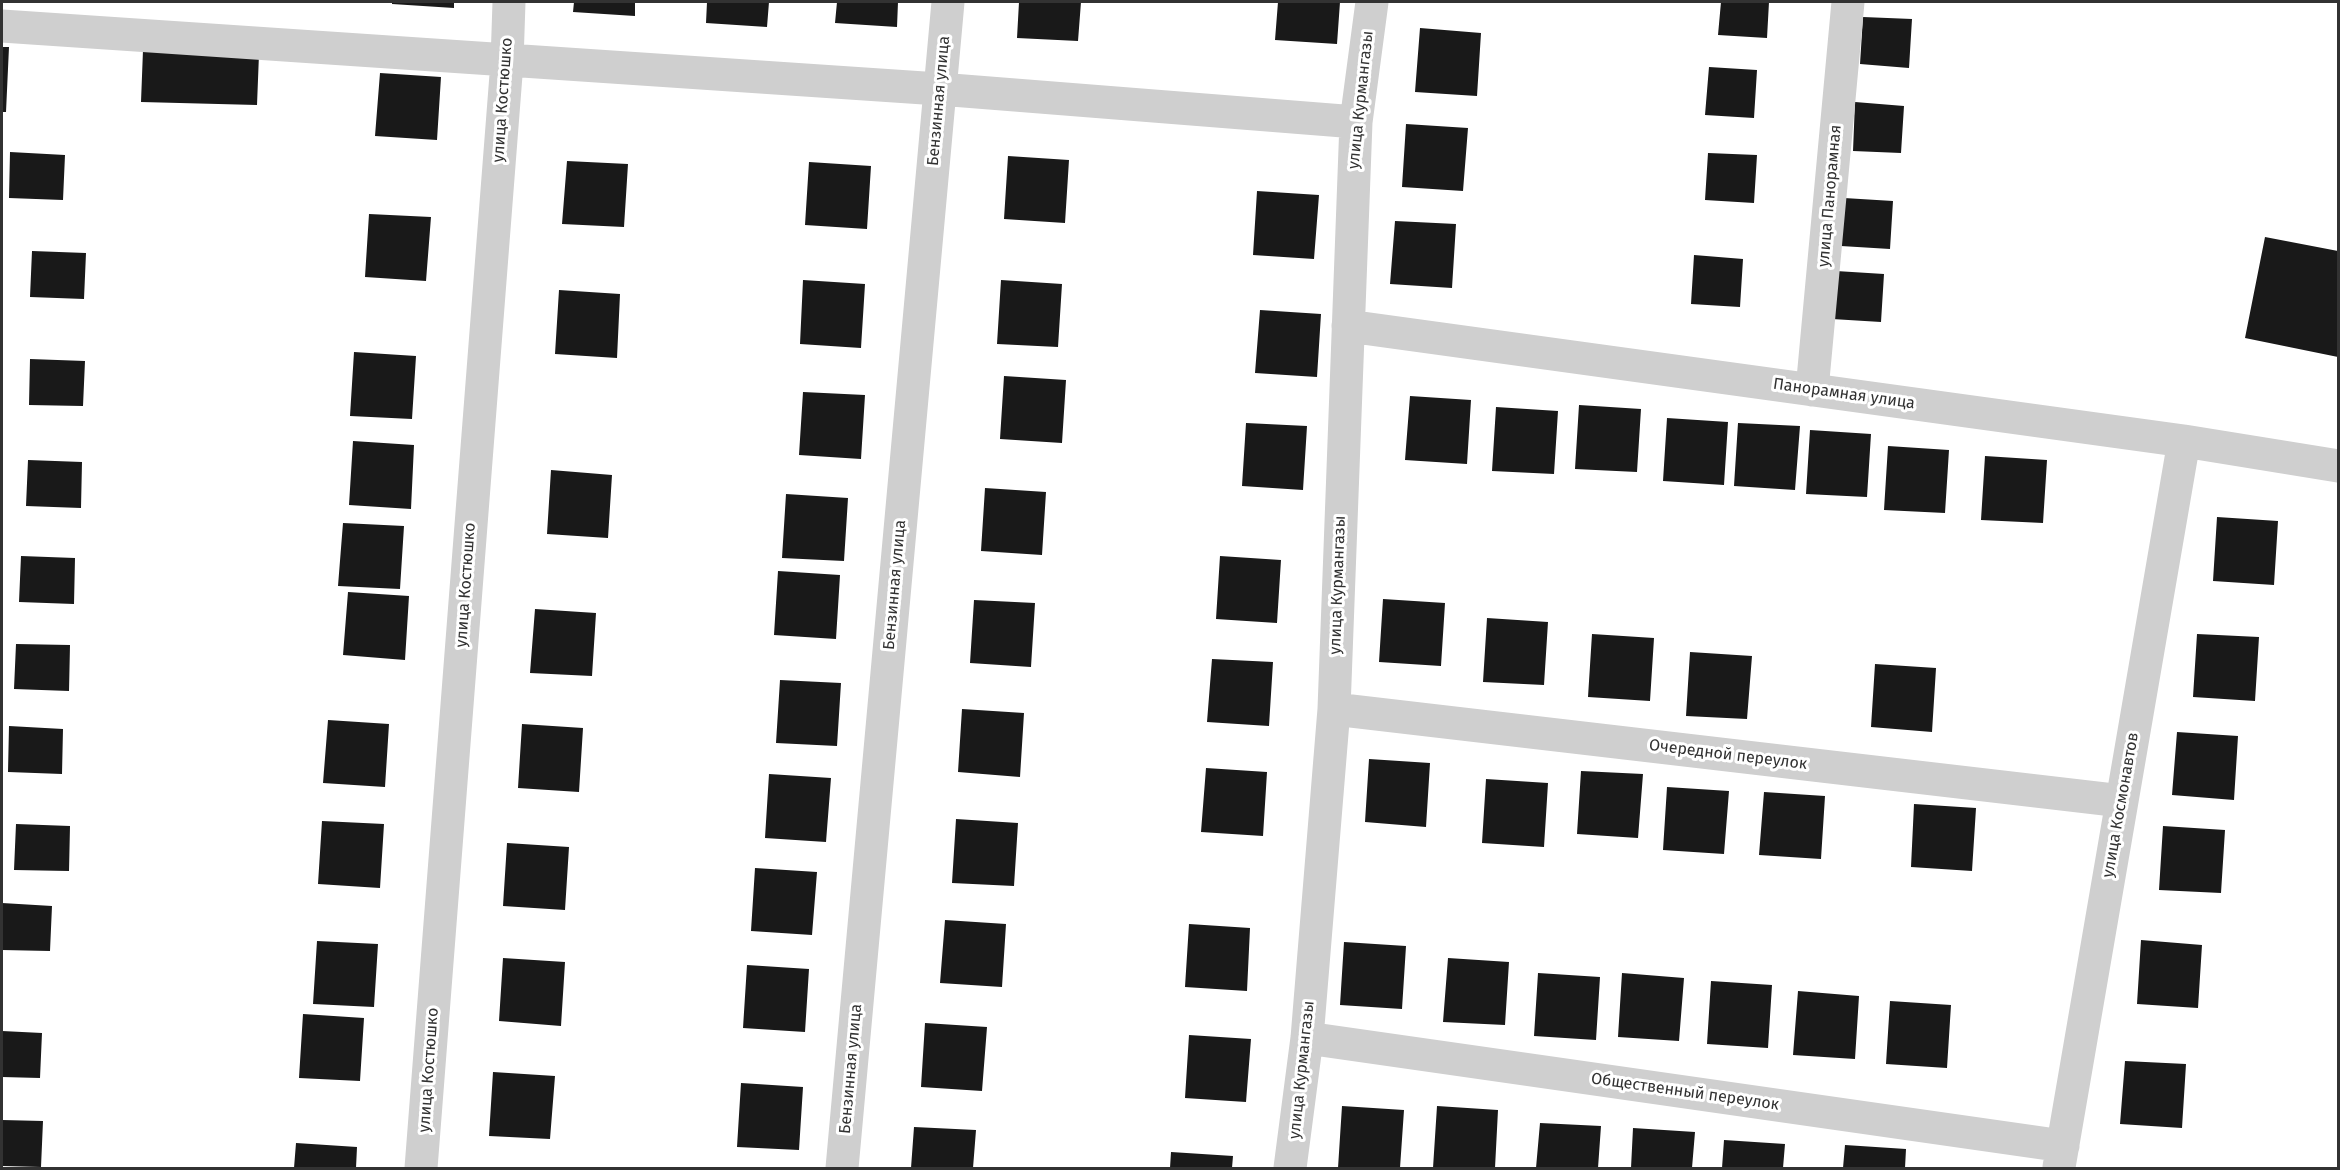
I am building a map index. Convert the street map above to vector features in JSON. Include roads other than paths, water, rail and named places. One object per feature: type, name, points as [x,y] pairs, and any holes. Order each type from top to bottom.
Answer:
[{"type":"street","name":"улица Костюшко","points":[[421,1168],[507,62],[509,2]]},
{"type":"street","name":"Бензинная улица","points":[[842,1168],[948,2]]},
{"type":"street","name":"улица Курмангазы","points":[[1290,1168],[1307,1038],[1334,709],[1356,122],[1372,2]]},
{"type":"street","name":"улица Панорамная","points":[[1812,390],[1848,2]]},
{"type":"street","points":[[2,26],[939,90],[1356,122]]},
{"type":"street","name":"Панорамная улица","points":[[1348,326],[2184,441],[2338,466]]},
{"type":"street","name":"улица Космонавтов","points":[[2061,1157],[2184,441]]},
{"type":"street","name":"Очередной переулок","points":[[1334,709],[2122,801]]},
{"type":"street","name":"Общественный переулок","points":[[1307,1038],[2061,1157]]}]
